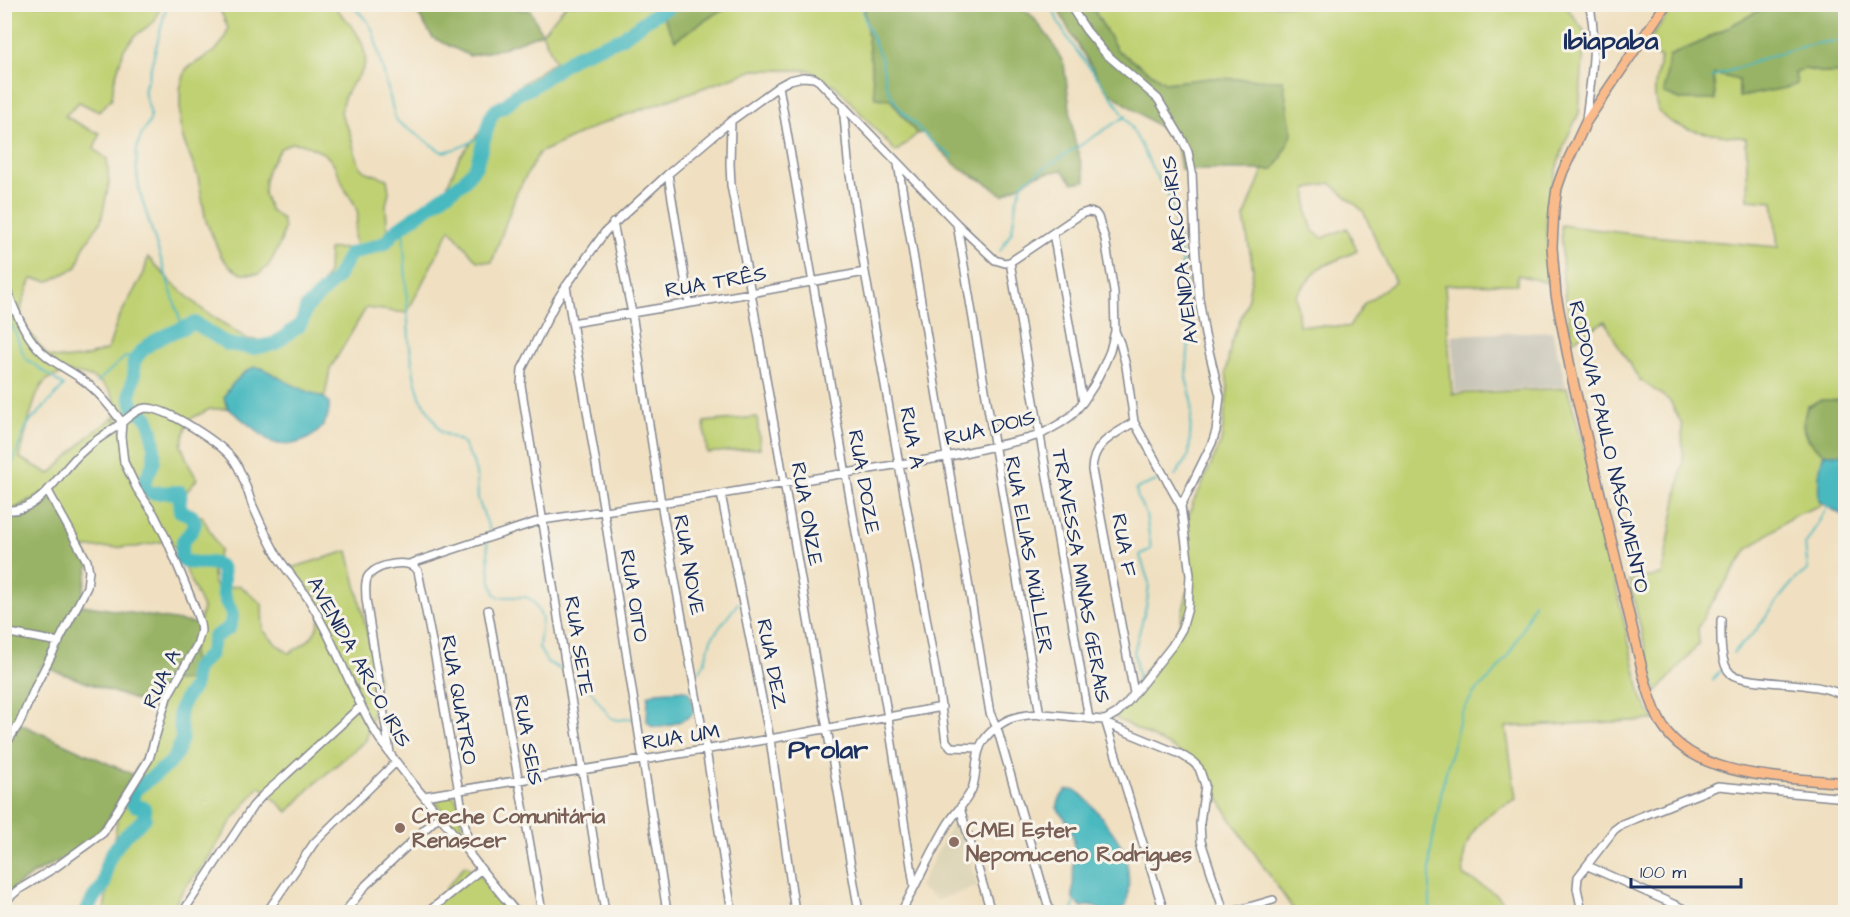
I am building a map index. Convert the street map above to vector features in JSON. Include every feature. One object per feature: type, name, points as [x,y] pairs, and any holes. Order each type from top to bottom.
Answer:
[{"type":"main road","name":"RODOVIA PAULO NASCIMENTO","points":[[1666,4],[1586,122],[1557,188],[1552,248],[1554,275],[1576,392],[1644,677],[1652,703],[1663,726],[1672,738],[1702,760],[1739,771],[1845,783]]},
{"type":"street","name":"AVENIDA ARCO-ÍRIS","points":[[1069,4],[1105,53],[1158,99],[1188,152],[1192,172],[1199,298],[1204,335],[1220,396],[1212,443],[1181,506]]},
{"type":"street","points":[[1586,122],[1594,44],[1589,4]]},
{"type":"street","points":[[566,286],[599,239],[668,174],[731,121],[779,86],[797,78],[814,78],[824,85],[957,224],[996,260],[1010,262],[1053,232],[1092,211],[1098,217],[1106,239],[1114,292],[1114,331],[1126,366],[1134,422],[1181,506],[1190,575],[1186,616],[1180,635],[1121,710],[1106,722]]},
{"type":"street","name":"RUA DOZE","points":[[779,86],[888,718],[914,885]]},
{"type":"street","name":"RUA A","points":[[843,105],[848,161],[946,741],[949,745],[980,748]]},
{"type":"street","name":"RUA ONZE","points":[[731,121],[731,184],[752,293],[859,912]]},
{"type":"street","points":[[898,163],[990,713],[997,728],[1050,912]]},
{"type":"street","points":[[668,174],[689,303]]},
{"type":"street","name":"RUA NOVE","points":[[614,223],[632,313],[661,503],[706,750],[732,912]]},
{"type":"street","name":"RUA ELIAS MÜLLER","points":[[957,224],[1040,715]]},
{"type":"street","points":[[1053,232],[1083,402]]},
{"type":"street","name":"TRAVESSA MINAS GERAIS","points":[[1010,262],[1089,719]]},
{"type":"street","name":"RUA TRÊS","points":[[572,323],[866,272]]},
{"type":"street","points":[[4,281],[10,298],[36,346],[46,356],[84,381],[122,422]]},
{"type":"street","name":"RUA OITO","points":[[566,286],[667,912]]},
{"type":"street","name":"RUA SETE","points":[[566,286],[525,362],[521,385],[604,912]]},
{"type":"street","name":"RUA DOIS","points":[[409,564],[542,520],[721,494],[946,457],[1040,435],[1071,416],[1083,402],[1104,365],[1110,351],[1114,331]]},
{"type":"street","name":"AVENIDA ARCO IRIS","points":[[4,510],[27,508],[48,490],[83,450],[140,410],[153,409],[207,437],[227,453],[235,463],[270,541],[279,558],[308,598],[345,667],[361,706],[390,756],[424,796],[470,858],[516,912]]},
{"type":"street","name":"RUA A","points":[[4,902],[18,890],[56,867],[103,833],[149,759],[168,697],[197,645],[201,631],[193,603],[167,540],[154,514],[136,489],[124,462],[120,437],[122,422]]},
{"type":"street","name":"RUA F","points":[[1134,422],[1105,441],[1096,450],[1092,470],[1134,693]]},
{"type":"street","points":[[4,747],[8,737],[19,724],[37,683],[87,587],[89,571],[82,550],[48,490]]},
{"type":"street","name":"RUA DEZ","points":[[721,494],[770,739],[795,912]]},
{"type":"street","points":[[390,756],[366,599],[366,581],[370,574],[383,567],[409,564]]},
{"type":"street","name":"RUA QUATRO","points":[[409,564],[416,567],[418,571],[470,858]]},
{"type":"street","name":"RUA SEIS","points":[[488,610],[542,912]]},
{"type":"street","points":[[1721,620],[1722,650],[1727,669],[1733,676],[1813,686],[1845,696]]},
{"type":"street","points":[[4,632],[59,642]]},
{"type":"street","points":[[183,912],[253,806],[361,706]]},
{"type":"street","name":"RUA UM","points":[[424,796],[706,750],[942,707]]},
{"type":"street","points":[[901,912],[948,823],[968,797],[975,779],[980,748],[985,738],[1011,718],[1040,715],[1106,722],[1180,754],[1199,768],[1205,785],[1200,823],[1201,841],[1224,912]]},
{"type":"street","points":[[1106,722],[1164,912]]},
{"type":"street","points":[[267,912],[314,843],[396,762]]},
{"type":"street","points":[[1817,795],[1819,781]]},
{"type":"street","points":[[1581,912],[1577,883],[1581,872],[1614,830],[1622,824],[1713,787],[1724,785],[1845,798]]},
{"type":"street","points":[[960,808],[991,912]]},
{"type":"street","points":[[345,912],[366,885],[439,816]]},
{"type":"street","points":[[1588,866],[1691,912]]},
{"type":"street","points":[[428,912],[480,870]]},
{"type":"street","points":[[1232,912],[1273,900]]},
{"type":"shaded area","points":[[1552,331],[1566,386],[1455,392],[1452,335]]},
{"type":"shaded area","name":"CMEI Ester Nepomuceno Rodrigues","points":[[959,819],[978,887],[937,900],[919,887],[953,822]]},
{"type":"green space","points":[[158,4],[159,10],[155,21],[136,35],[124,49],[114,82],[112,98],[99,112],[79,102],[65,116],[100,133],[94,149],[107,159],[109,183],[101,221],[83,248],[77,267],[50,281],[32,279],[23,301],[19,319],[47,356],[63,359],[92,355],[108,349],[118,319],[144,273],[148,257],[172,283],[203,310],[247,339],[278,343],[307,311],[328,273],[329,249],[356,248],[354,235],[358,214],[334,164],[325,154],[304,144],[291,143],[281,148],[268,168],[265,180],[264,193],[270,210],[282,219],[284,228],[281,241],[269,265],[259,274],[241,274],[230,267],[221,256],[206,221],[198,177],[183,139],[180,124],[180,89],[186,69],[215,51],[225,39],[228,28],[218,5],[333,5],[352,27],[363,46],[365,60],[362,71],[345,96],[341,114],[361,167],[367,172],[387,179],[389,192],[386,205],[387,226],[395,237],[441,200],[459,158],[512,91],[555,61],[542,33],[566,5],[672,5],[660,10],[715,14],[735,5],[864,5],[875,98],[890,99],[917,134],[896,152],[836,86],[809,70],[754,70],[603,123],[539,153],[516,194],[492,262],[477,261],[450,229],[407,313],[366,308],[330,369],[325,396],[310,394],[262,368],[252,368],[225,402],[228,408],[210,409],[188,420],[181,445],[197,479],[179,501],[185,515],[202,516],[220,550],[213,570],[214,585],[224,589],[239,585],[262,604],[263,630],[276,644],[289,653],[313,635],[323,606],[291,568],[348,551],[378,678],[366,740],[312,786],[288,812],[260,786],[231,822],[204,865],[185,887],[173,907],[173,912],[104,912],[120,800],[148,747],[164,694],[192,653],[203,608],[178,553],[169,540],[136,547],[83,548],[29,500],[16,508],[5,507],[4,5]],"holes":[[[69,373],[90,377],[109,390],[116,405],[116,423],[114,417],[90,435],[50,474],[20,458],[40,389],[48,379]]]},
{"type":"green space","points":[[672,4],[735,5],[715,14],[675,40],[660,10]]},
{"type":"green space","points":[[412,5],[509,5],[515,9],[530,10],[542,33],[500,49],[470,56],[433,38]]},
{"type":"green space","points":[[864,5],[1020,5],[1033,17],[1050,39],[1064,64],[1074,138],[1086,181],[1073,183],[1062,170],[1036,175],[1003,195],[985,182],[960,169],[923,133],[917,134],[890,99],[875,98]]},
{"type":"green space","points":[[1056,5],[1091,5],[1117,50],[1166,83],[1211,78],[1283,80],[1292,134],[1281,159],[1273,170],[1181,170],[1176,139],[1106,90]]},
{"type":"green space","points":[[1091,5],[1565,5],[1585,32],[1579,113],[1558,163],[1546,210],[1548,283],[1518,275],[1517,284],[1445,285],[1452,394],[1567,388],[1580,432],[1642,699],[1654,720],[1506,727],[1516,799],[1490,813],[1475,829],[1465,851],[1463,867],[1464,876],[1496,895],[1505,905],[1507,912],[1295,912],[1230,818],[1202,769],[1173,748],[1113,717],[1136,682],[1178,631],[1190,582],[1184,528],[1194,500],[1221,442],[1228,388],[1226,372],[1231,343],[1247,303],[1253,269],[1244,218],[1263,170],[1273,170],[1281,159],[1211,78],[1166,83],[1117,50]],"holes":[[[1330,183],[1363,211],[1395,282],[1365,303],[1349,327],[1299,325],[1296,295],[1319,268],[1357,251],[1347,228],[1323,238],[1313,231],[1307,212],[1307,189]]]},
{"type":"green space","points":[[1674,5],[1769,5],[1699,43],[1669,56],[1664,94],[1715,99],[1713,74],[1739,80],[1739,97],[1805,69],[1825,73],[1845,73],[1845,400],[1807,406],[1804,420],[1803,428],[1806,436],[1824,454],[1820,471],[1819,501],[1824,504],[1793,516],[1748,549],[1698,628],[1699,644],[1656,693],[1629,580],[1662,575],[1683,462],[1682,425],[1670,401],[1639,379],[1605,321],[1572,341],[1563,278],[1561,225],[1640,235],[1778,247],[1773,201],[1748,199],[1746,138],[1685,128],[1664,117],[1658,109],[1655,90],[1661,58],[1643,49]]},
{"type":"green space","points":[[1769,5],[1845,5],[1845,73],[1825,73],[1805,69],[1795,72],[1797,84],[1790,87],[1739,97],[1739,80],[1714,74],[1715,100],[1682,100],[1664,94],[1669,56],[1699,43]]},
{"type":"green space","points":[[1821,400],[1845,400],[1845,454],[1822,452],[1815,447],[1805,433],[1804,422],[1807,407]]},
{"type":"green space","points":[[757,417],[760,448],[707,453],[704,422]]},
{"type":"green space","points":[[46,491],[66,515],[90,562],[80,603],[199,624],[192,653],[196,669],[195,680],[172,681],[164,694],[160,709],[41,666],[18,723],[134,775],[107,822],[82,849],[33,874],[5,895],[4,507],[16,508]]},
{"type":"green space","points":[[450,795],[455,797],[458,803],[464,838],[433,798]]},
{"type":"green space","points":[[465,865],[479,875],[518,912],[427,912]]},
{"type":"water","points":[[255,367],[262,368],[328,401],[329,410],[326,419],[315,434],[308,439],[290,444],[271,442],[228,408],[224,398],[229,389],[241,375]]},
{"type":"water","points":[[1824,454],[1845,454],[1845,517],[1819,501],[1819,477]]},
{"type":"water","points":[[685,690],[689,692],[694,711],[692,714],[669,725],[653,727],[650,725],[647,721],[648,696],[656,692]]},
{"type":"water","points":[[1066,790],[1076,791],[1088,802],[1104,820],[1125,854],[1128,887],[1126,906],[1122,909],[1109,912],[1092,905],[1082,907],[1073,899],[1074,840],[1069,824],[1057,808]]},
{"type":"waterway","points":[[167,4],[145,85],[150,120],[139,142],[136,164],[140,193],[183,329]]},
{"type":"waterway","points":[[351,4],[368,22],[373,31],[398,122],[442,152],[468,144],[488,127]]},
{"type":"waterway","points":[[86,912],[104,885],[106,866],[112,853],[122,839],[145,818],[144,808],[131,802],[135,790],[169,764],[176,755],[182,738],[180,709],[194,687],[195,669],[210,654],[214,637],[229,628],[232,616],[224,597],[221,567],[211,563],[184,561],[180,558],[183,541],[195,523],[192,516],[180,511],[180,492],[152,493],[145,487],[146,478],[154,459],[154,449],[149,422],[138,412],[130,398],[133,364],[138,355],[152,343],[195,323],[227,344],[253,348],[274,344],[299,326],[306,308],[336,279],[350,254],[385,243],[395,231],[463,182],[476,166],[491,116],[496,110],[576,56],[622,38],[649,18],[674,4]]},
{"type":"waterway","points":[[861,4],[865,21],[881,58],[886,84],[891,95],[900,109],[931,141],[953,157]]},
{"type":"waterway","points":[[1052,4],[1060,26],[1125,117],[1171,202],[1182,262],[1181,272],[1187,281],[1180,293],[1179,302],[1188,319],[1186,378],[1192,400],[1189,455],[1175,476]]},
{"type":"waterway","points":[[1712,77],[1794,49],[1846,41]]},
{"type":"waterway","points":[[1000,251],[1012,231],[1016,202],[1023,182],[1126,116]]},
{"type":"waterway","points":[[403,225],[409,340],[420,397],[441,432],[462,442],[473,462],[477,478],[478,499],[490,531],[487,541],[490,578],[495,594],[499,597],[526,597],[533,601],[542,618],[539,648],[547,662],[562,670]]},
{"type":"waterway","points":[[4,313],[14,330],[25,358],[64,386],[27,425],[9,472],[4,474]]},
{"type":"waterway","points":[[96,383],[124,358],[139,356]]},
{"type":"waterway","points":[[1136,687],[1138,676],[1134,652],[1147,603],[1149,583],[1140,556],[1151,549],[1146,514],[1138,499],[1136,489],[1156,481]]},
{"type":"waterway","points":[[1733,653],[1757,629],[1788,588],[1808,570],[1805,545],[1829,504]]},
{"type":"waterway","points":[[700,671],[711,639],[738,603]]},
{"type":"waterway","points":[[1430,912],[1430,855],[1443,783],[1461,714],[1474,693],[1493,675],[1508,656],[1534,603]]},
{"type":"waterway","points":[[1713,680],[1723,668]]},
{"type":"waterway","points":[[581,681],[611,718],[618,720],[635,718]]},
{"type":"waterway","points":[[1071,912],[1076,900]]},
{"type":"place","name":"Creche Comunitária Renascer","points":[[400,828]]},
{"type":"place","name":"CMEI Ester Nepomuceno Rodrigues","points":[[954,842]]},
{"type":"district","name":"Ibiapaba","points":[[1611,41]]},
{"type":"district","name":"Prolar","points":[[828,750]]}]
